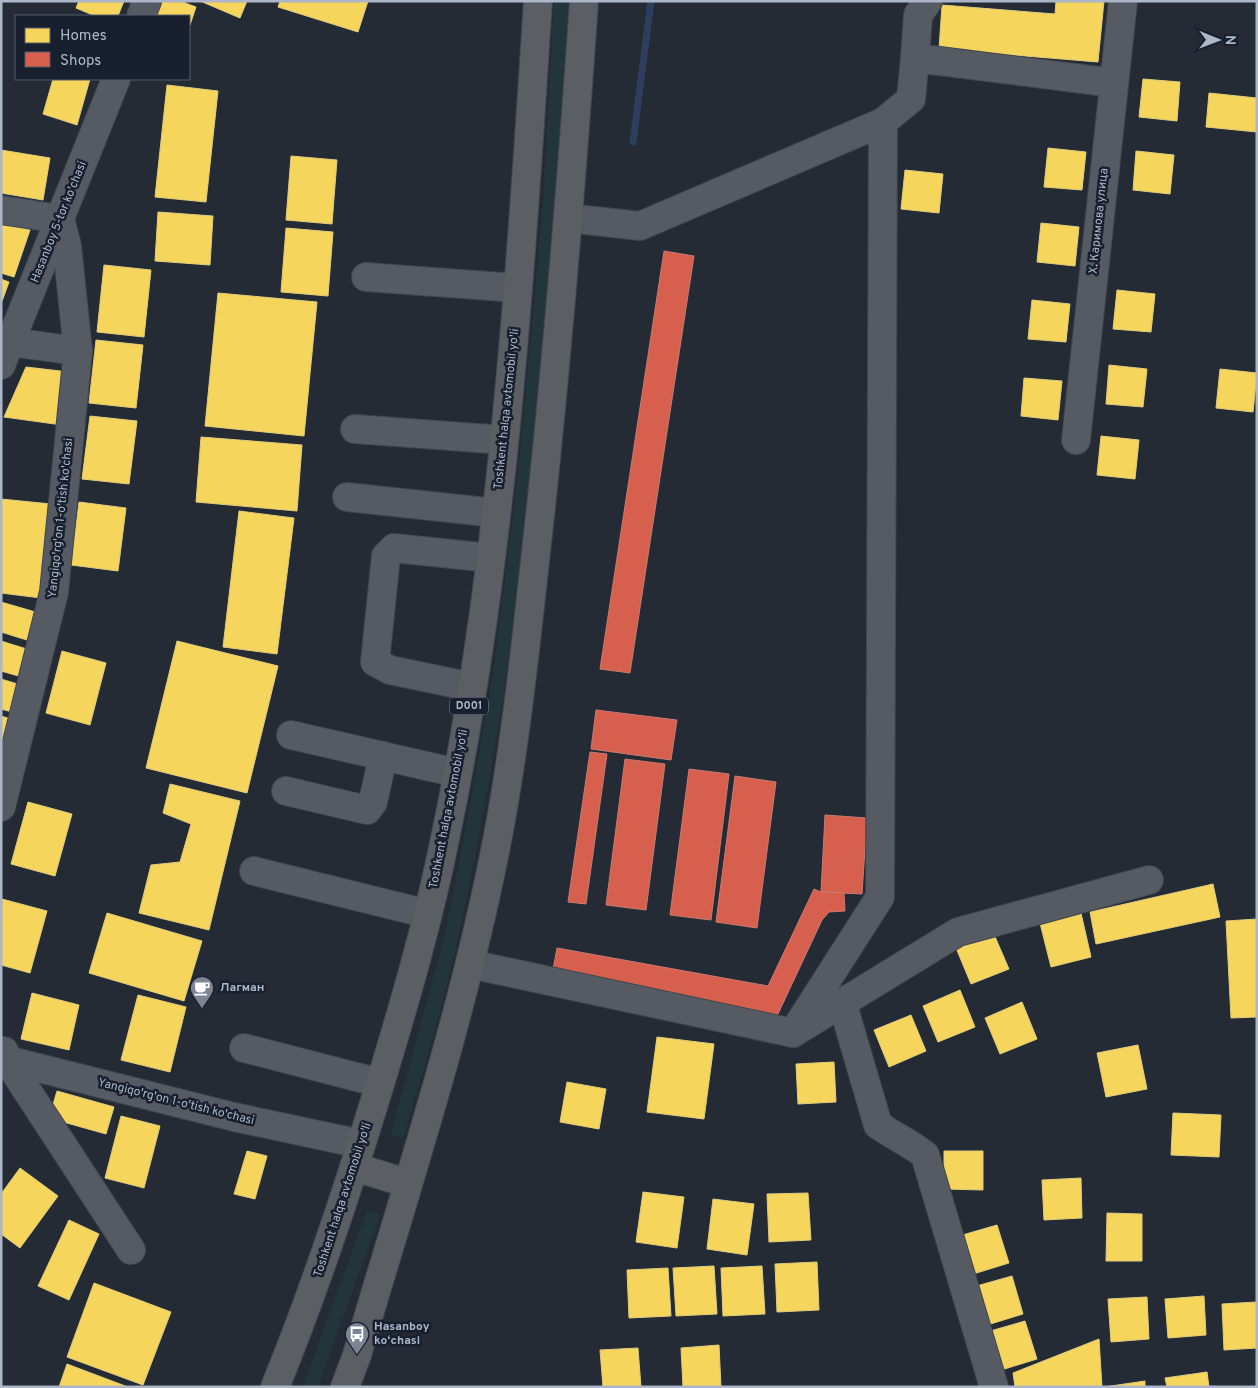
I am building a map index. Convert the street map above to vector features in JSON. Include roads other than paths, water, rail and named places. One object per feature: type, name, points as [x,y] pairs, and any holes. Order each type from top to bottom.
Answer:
[{"type":"highway","name":"Toshkent halqa avtomobil yo'li","points":[[275,1387],[323,1262],[358,1156],[419,952],[447,830],[472,686],[496,513],[518,288],[538,1]]},
{"type":"highway","points":[[345,1387],[357,1355],[441,1073],[470,964],[497,840],[523,673],[556,370],[584,1]]},
{"type":"highway","points":[[358,1156],[408,1183]]},
{"type":"street","points":[[141,15],[147,1]]},
{"type":"street","points":[[568,218],[640,226],[883,122],[910,99],[918,15],[928,1]]},
{"type":"street","name":"Х. Каримова улица","points":[[1076,440],[1123,1]]},
{"type":"street","points":[[915,58],[1114,82]]},
{"type":"street","name":"Hasanboy 5-tor ko'chasi","points":[[6,354],[116,80]]},
{"type":"street","points":[[793,1033],[880,897],[883,122]]},
{"type":"street","points":[[1,210],[60,219]]},
{"type":"street","name":"Yangiqo'rg'on 1-o'tish ko'chasi","points":[[1,807],[54,592],[78,352],[67,246],[60,219]]},
{"type":"street","points":[[366,277],[518,288]]},
{"type":"street","points":[[6,354],[78,352]]},
{"type":"street","points":[[355,429],[504,440]]},
{"type":"street","points":[[347,497],[496,513]]},
{"type":"street","points":[[472,686],[390,670],[375,662],[386,556],[394,548],[490,558]]},
{"type":"street","points":[[291,735],[457,773]]},
{"type":"street","points":[[286,790],[366,810],[373,802],[383,756]]},
{"type":"street","points":[[254,871],[428,914]]},
{"type":"street","points":[[470,964],[793,1033],[958,932],[1149,880]]},
{"type":"street","points":[[842,1002],[878,1126],[910,1143],[925,1155],[994,1387]]},
{"type":"street","points":[[244,1048],[380,1083]]},
{"type":"street","points":[[4,1052],[131,1250]]},
{"type":"street","name":"Yangiqo'rg'on 1-o'tish ko'chasi","points":[[4,1052],[234,1117],[358,1156]]},
{"type":"waterway","points":[[633,142],[651,1]]},
{"type":"place","name":"Лагман","points":[[202,1009]]},
{"type":"place","name":"Hasanboy koʻchasi","points":[[357,1355]]}]
